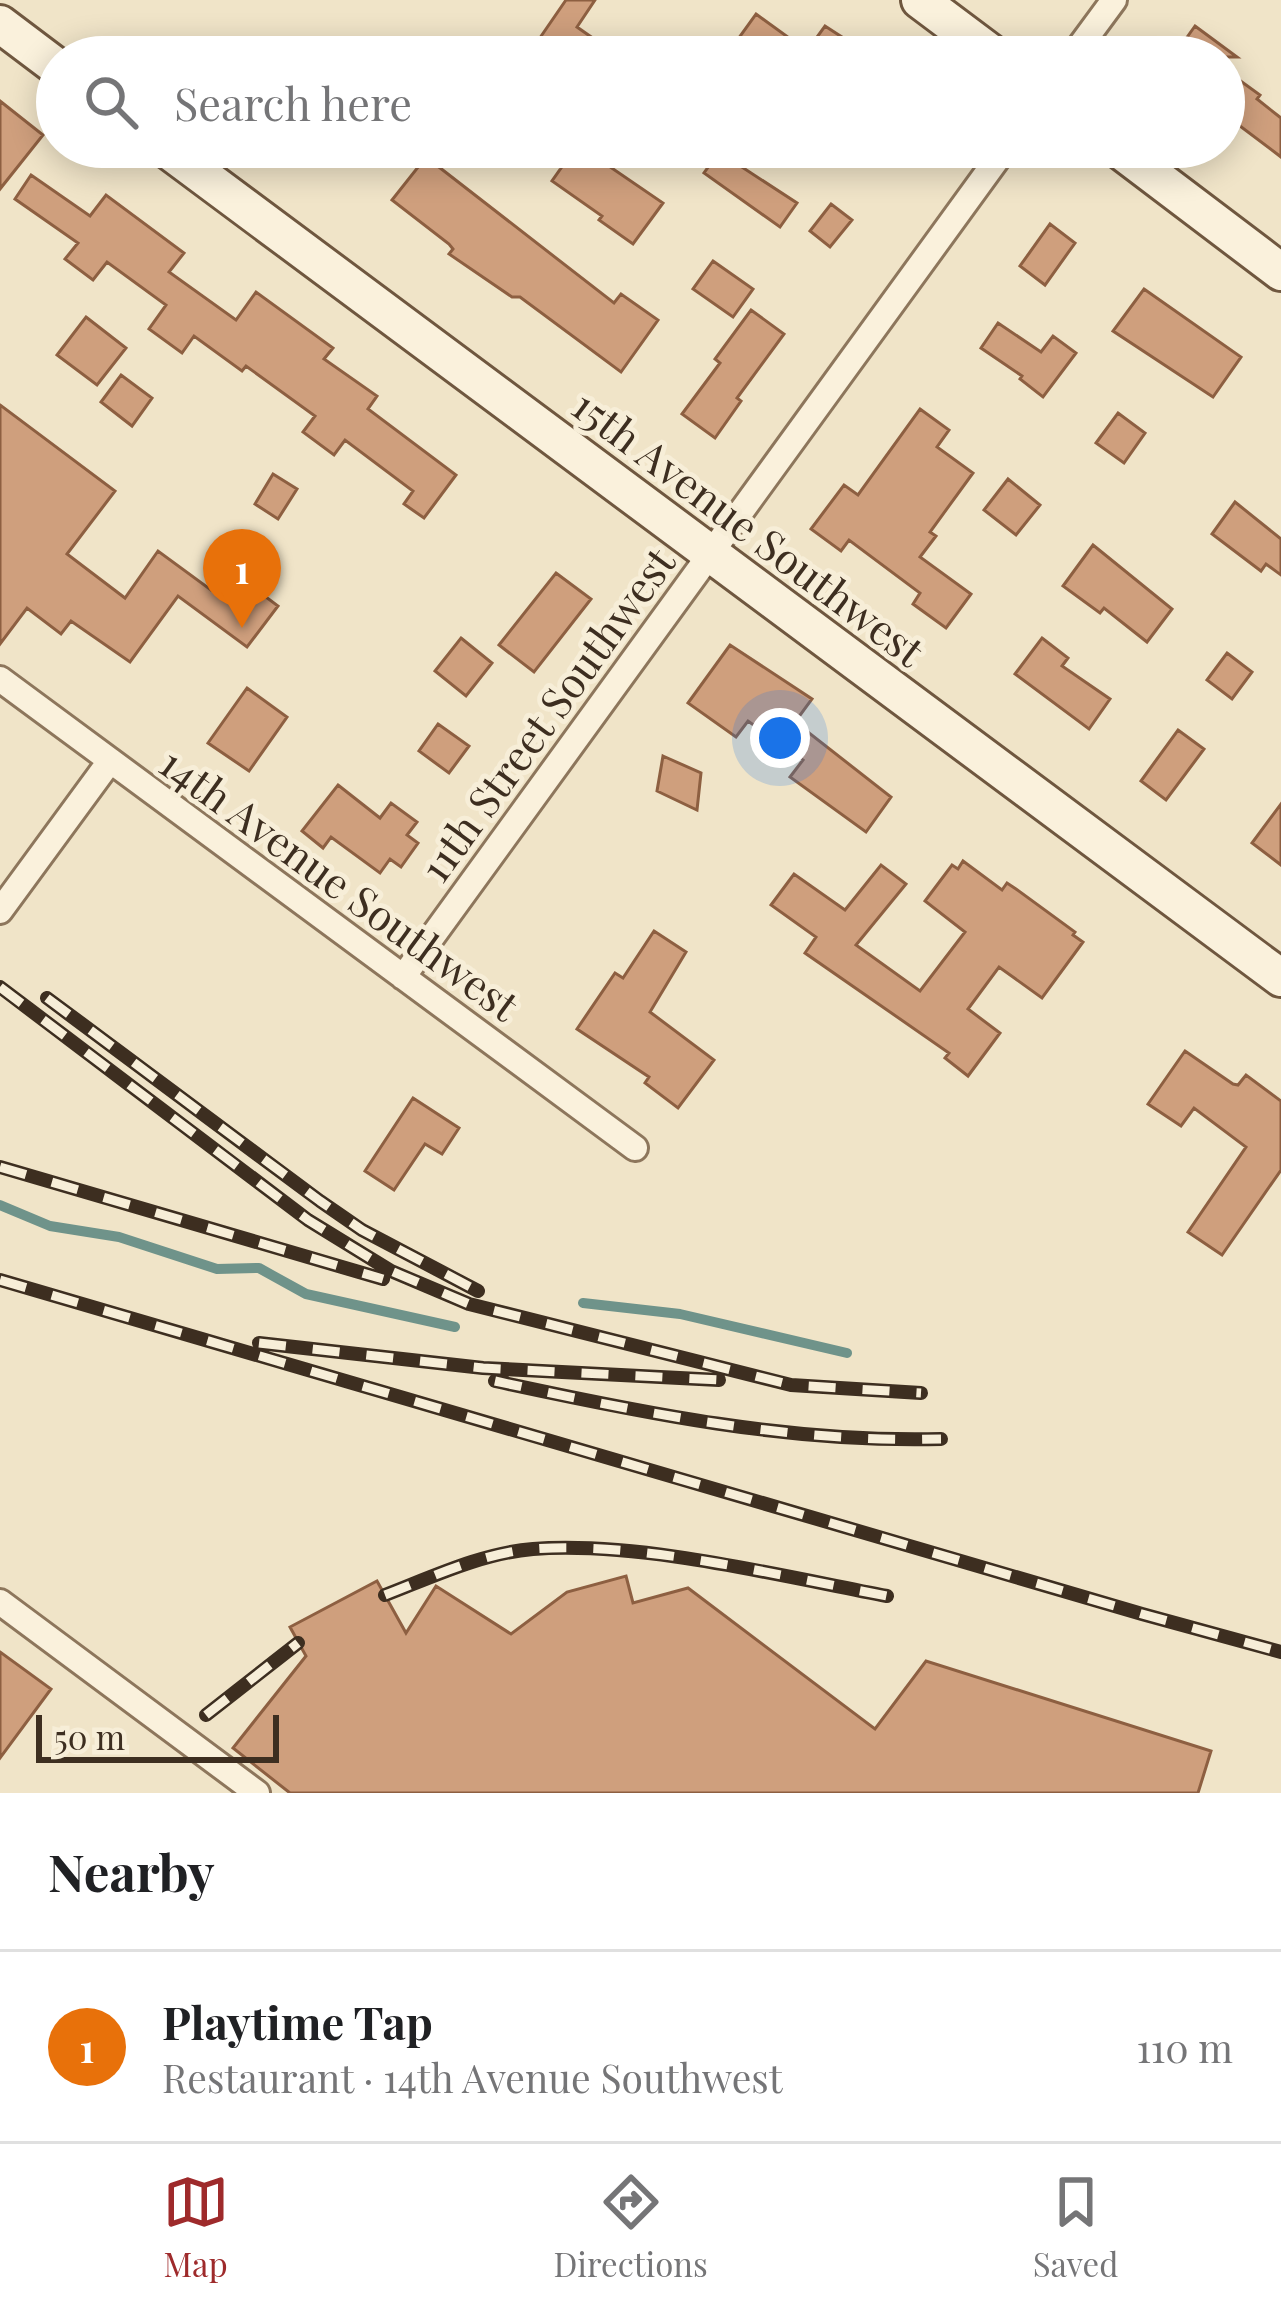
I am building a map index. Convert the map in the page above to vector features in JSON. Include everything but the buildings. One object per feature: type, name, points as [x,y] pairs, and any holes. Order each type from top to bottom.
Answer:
[{"type":"main road","points":[[920,0],[968,36]]},
{"type":"main road","points":[[0,24],[36,51]]},
{"type":"main road","name":"15th Avenue Southwest","points":[[192,168],[1281,978]]},
{"type":"main road","points":[[1144,168],[1281,272]]},
{"type":"street","points":[[1087,36],[1114,0]]},
{"type":"street","name":"11th Street Southwest","points":[[403,977],[991,168]]},
{"type":"street","name":"14th Avenue Southwest","points":[[0,679],[634,1148]]},
{"type":"street","points":[[0,911],[110,761]]},
{"type":"street","points":[[0,1602],[256,1793]]},
{"type":"waterway","points":[[0,1205],[50,1226],[119,1237],[217,1269],[259,1268],[306,1294],[455,1327]]},
{"type":"waterway","points":[[583,1303],[680,1314],[847,1353]]},
{"type":"railway","points":[[0,987],[308,1220],[391,1271],[469,1304],[791,1385],[921,1393]]},
{"type":"railway","points":[[47,998],[362,1230],[478,1291]]},
{"type":"railway","points":[[0,1167],[383,1279]]},
{"type":"railway","points":[[0,1280],[1281,1652]]},
{"type":"railway","points":[[259,1343],[483,1368],[719,1380]]},
{"type":"railway","points":[[495,1381],[773,1431],[941,1439]]},
{"type":"railway","points":[[385,1595],[495,1555],[575,1548],[710,1562],[887,1596]]},
{"type":"railway","points":[[206,1715],[298,1643]]},
{"type":"place","name":"Playtime Tap","points":[[242,628]]}]
